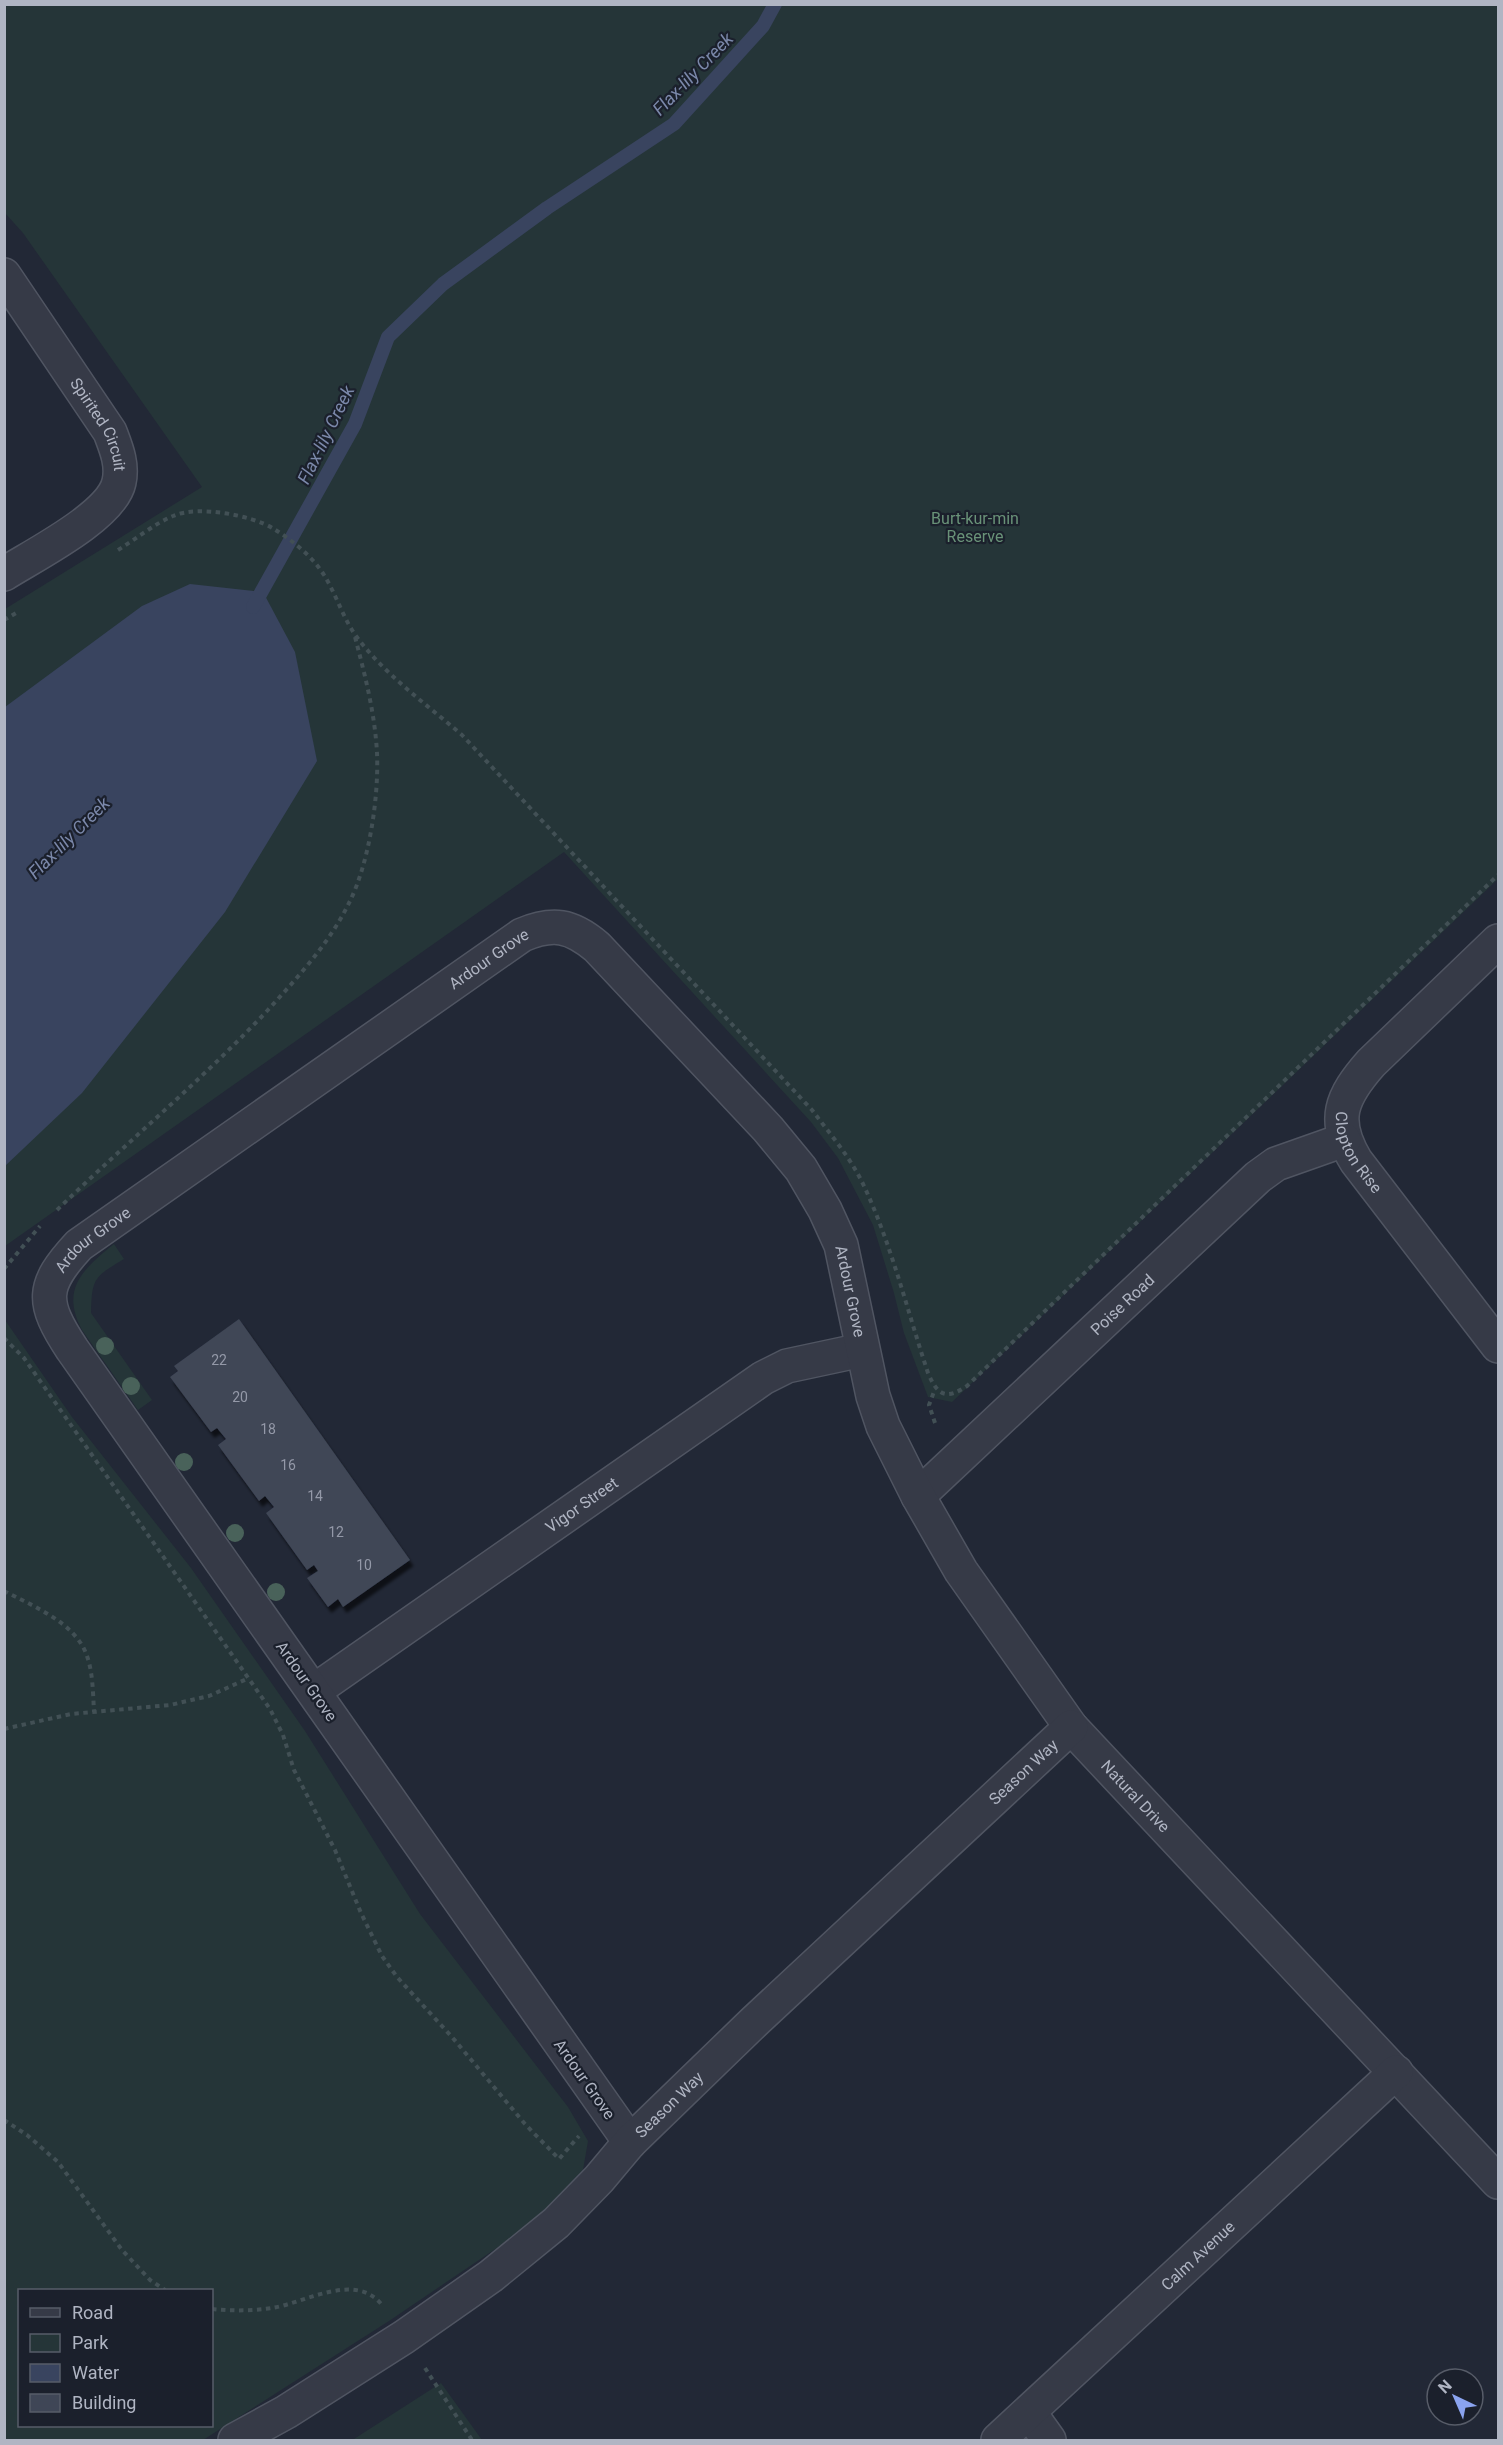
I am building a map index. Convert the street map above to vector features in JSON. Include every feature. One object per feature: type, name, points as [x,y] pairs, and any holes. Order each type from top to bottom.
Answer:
[{"type":"street","name":"Spirited Circuit","points":[[4,275],[110,432],[120,459],[119,483],[109,502],[90,520],[4,574]]},
{"type":"street","name":"Ardour Grove","points":[[630,2142],[57,1327],[51,1312],[49,1296],[52,1280],[62,1263],[79,1245],[522,935],[538,928],[552,926],[569,929],[584,936],[604,954],[768,1129],[801,1169],[825,1210],[841,1245],[862,1350]]},
{"type":"street","name":"Clopton Rise","points":[[1498,941],[1353,1082],[1341,1117],[1344,1140],[1356,1161],[1498,1346]]},
{"type":"street","name":"Poise Road","points":[[918,1496],[1258,1177],[1276,1164],[1344,1140]]},
{"type":"street","name":"Natural Drive","points":[[862,1350],[883,1426],[918,1496],[961,1571],[1071,1727],[1498,2182]]},
{"type":"street","name":"Vigor Street","points":[[314,1691],[763,1378],[787,1366],[862,1350]]},
{"type":"street","name":"Season Way","points":[[235,2440],[286,2412],[404,2337],[490,2276],[556,2223],[599,2179],[630,2142],[754,2022],[1071,1727]]},
{"type":"street","name":"Calm Avenue","points":[[998,2440],[1396,2072]]},
{"type":"street","points":[[1029,2412],[1049,2440]]},
{"type":"path","points":[[50,1216],[244,1035],[299,976],[325,942],[350,902],[364,863],[373,818],[377,753],[367,685],[354,634],[323,574],[302,548],[272,527],[242,516],[211,511],[184,512],[172,516]]},
{"type":"path","points":[[354,634],[393,679],[427,704],[462,735],[812,1110],[840,1147],[867,1194],[880,1224],[918,1345],[935,1389],[929,1405],[935,1423]]},
{"type":"path","points":[[935,1389],[945,1394],[955,1393],[968,1386],[1498,875]]},
{"type":"path","points":[[4,1269],[43,1223]]},
{"type":"path","points":[[4,1338],[24,1358],[270,1709],[283,1735],[294,1770],[334,1850],[361,1913],[382,1956],[397,1977],[452,2037],[525,2124],[559,2159],[605,2107]]},
{"type":"path","points":[[4,1591],[63,1625],[79,1640],[87,1656],[94,1712]]},
{"type":"path","points":[[4,1729],[44,1719],[180,1703],[209,1696],[248,1678],[286,1651]]},
{"type":"path","points":[[4,2120],[27,2135],[58,2162],[122,2250],[150,2280],[164,2289]]},
{"type":"path","points":[[213,2309],[240,2311],[274,2308],[342,2290],[361,2291],[374,2296],[472,2440]]},
{"type":"green space","name":"Burt-kur-min Reserve","points":[[5,5],[1498,5],[1498,879],[952,1402],[928,1397],[904,1333],[873,1225],[838,1158],[811,1122],[564,852],[5,1246],[5,609],[202,487],[23,233],[5,213]]},
{"type":"green space","points":[[114,1244],[124,1259],[106,1270],[97,1280],[92,1292],[91,1313],[152,1400],[138,1410],[82,1330],[73,1303],[74,1291],[84,1271]]},
{"type":"green space","points":[[5,1320],[72,1417],[191,1568],[305,1731],[420,1914],[568,2107],[588,2141],[583,2170],[529,2226],[389,2321],[203,2440],[5,2440]]},
{"type":"green space","points":[[441,2383],[482,2440],[354,2439]]},
{"type":"water","points":[[190,584],[263,592],[295,652],[317,761],[225,912],[82,1093],[5,1166],[5,707],[142,606]]},
{"type":"building","points":[[239,1319],[410,1560],[343,1607],[338,1599],[328,1607],[307,1578],[318,1571],[314,1565],[307,1570],[266,1513],[274,1507],[265,1496],[259,1501],[218,1445],[226,1439],[217,1428],[211,1432],[170,1377],[178,1371],[174,1366]]},
{"type":"waterway","name":"Flax-lily Creek","points":[[253,607],[355,424],[388,337],[443,284],[547,208],[674,124],[763,26],[775,4]]}]
